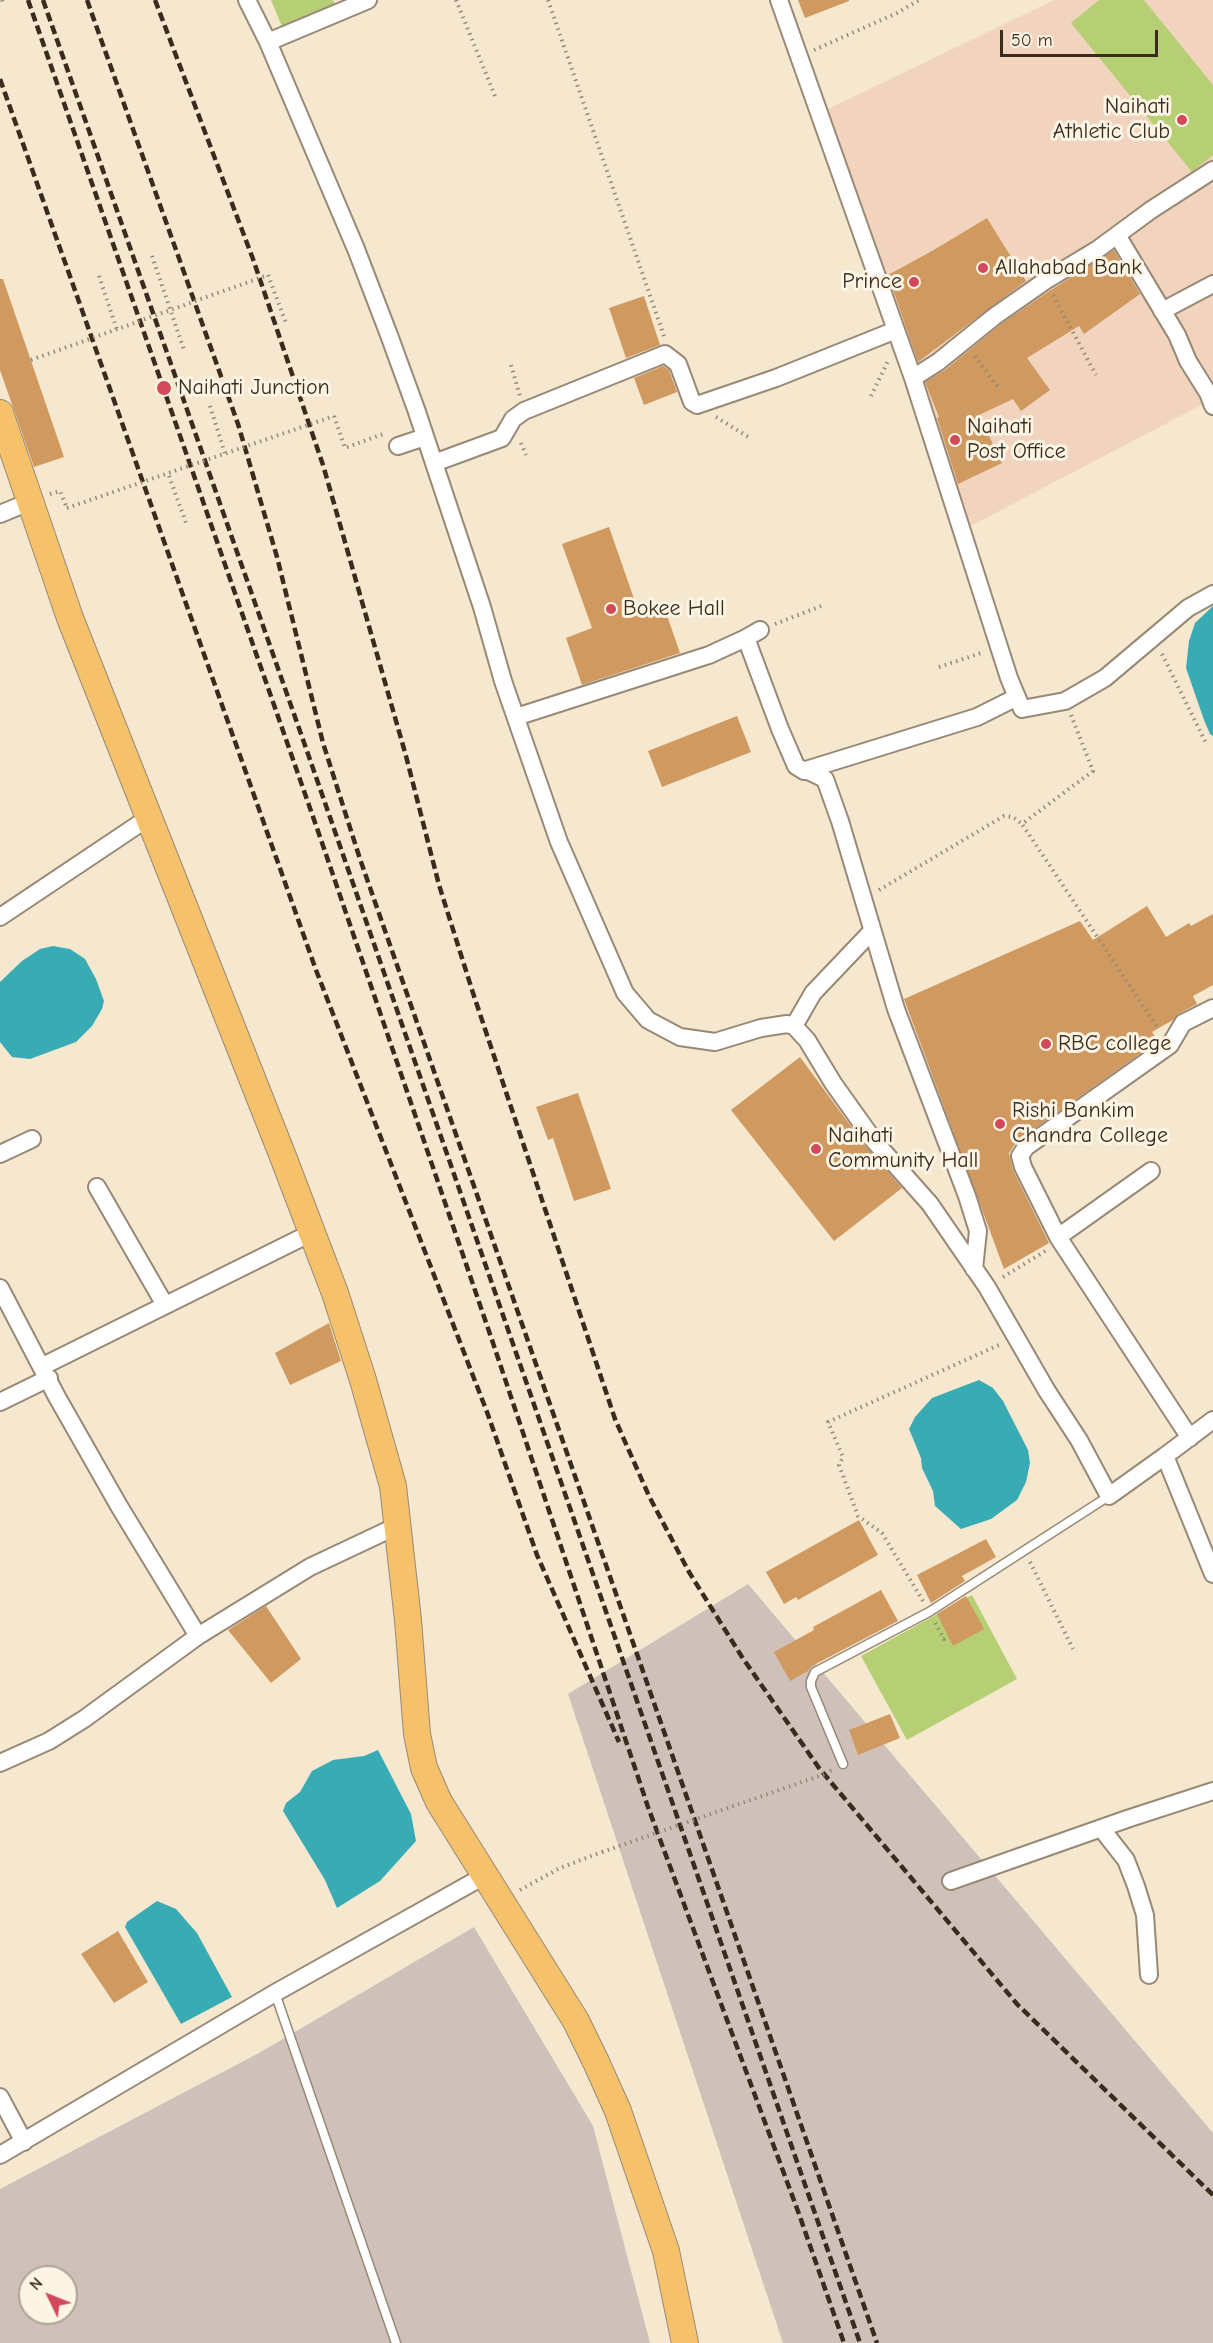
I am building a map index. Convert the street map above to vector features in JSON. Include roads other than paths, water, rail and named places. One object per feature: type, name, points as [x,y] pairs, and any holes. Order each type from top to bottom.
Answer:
[{"type":"main road","points":[[0,414],[70,618],[282,1154],[334,1293],[363,1380],[393,1486],[399,1525],[417,1734],[424,1768],[439,1802],[576,2021],[618,2111],[666,2251],[685,2343]]},
{"type":"street","points":[[247,0],[268,42],[356,249],[417,409],[482,607],[503,681],[559,842],[625,993],[648,1020],[680,1037],[715,1042],[761,1028],[787,1024],[794,1026],[807,1040],[833,1083],[875,1142],[930,1204],[987,1287],[1047,1391],[1079,1440],[1109,1496],[1213,1420]]},
{"type":"street","points":[[268,42],[368,0]]},
{"type":"street","points":[[779,0],[913,378],[999,648],[1023,709],[1065,701],[1105,678],[1188,608],[1213,594]]},
{"type":"street","points":[[913,378],[1045,281],[1117,236],[1151,210],[1213,170]]},
{"type":"street","points":[[1117,236],[1177,335],[1188,362],[1209,386],[1213,405]]},
{"type":"street","points":[[1162,311],[1213,284]]},
{"type":"street","points":[[434,463],[502,438],[513,419],[524,411],[665,354],[678,364],[692,402],[698,405],[897,334]]},
{"type":"street","points":[[398,446],[425,437]]},
{"type":"street","points":[[0,514],[29,502]]},
{"type":"street","points":[[516,717],[709,656],[753,634],[780,729],[796,766],[825,780],[840,821],[896,1009],[978,1231],[974,1269]]},
{"type":"street","points":[[806,770],[977,717],[1017,697]]},
{"type":"street","points":[[0,917],[148,818]]},
{"type":"street","points":[[794,1026],[813,993],[872,931]]},
{"type":"street","points":[[1190,1438],[1059,1239],[1023,1167],[1020,1156],[1026,1147],[1170,1045],[1183,1023],[1213,1008]]},
{"type":"street","points":[[0,1154],[32,1139]]},
{"type":"street","points":[[1059,1239],[1151,1171]]},
{"type":"street","points":[[97,1187],[165,1305]]},
{"type":"street","points":[[0,1402],[46,1372],[165,1305],[311,1233]]},
{"type":"street","points":[[2,1296],[119,1506],[198,1636]]},
{"type":"street","points":[[1165,1456],[1213,1574]]},
{"type":"street","points":[[1,1760],[49,1741],[84,1719],[198,1636],[310,1568],[399,1525]]},
{"type":"street","points":[[951,1881],[1213,1791]]},
{"type":"street","points":[[1101,1828],[1125,1860],[1137,1886],[1145,1915],[1149,1975]]},
{"type":"street","points":[[0,2155],[275,1993],[484,1876]]},
{"type":"street","points":[[0,2097],[24,2142]]},
{"type":"lane","points":[[843,1764],[811,1688],[815,1672],[929,1612],[1109,1496]]},
{"type":"lane","points":[[275,1993],[396,2343]]},
{"type":"water","points":[[1213,606],[1213,736],[1204,720],[1186,668],[1189,641],[1195,623]]},
{"type":"water","points":[[53,946],[70,949],[85,959],[104,1001],[102,1009],[92,1026],[76,1042],[30,1059],[12,1057],[0,1042],[0,982],[22,961],[40,949]]},
{"type":"water","points":[[979,1380],[993,1388],[1003,1401],[1028,1450],[1030,1463],[1026,1482],[1017,1500],[991,1519],[961,1529],[935,1506],[933,1491],[922,1468],[921,1458],[909,1429],[915,1417],[932,1398]]},
{"type":"water","points":[[378,1750],[411,1814],[416,1841],[380,1881],[337,1908],[325,1880],[283,1811],[286,1803],[300,1792],[312,1771],[333,1760],[364,1756]]},
{"type":"water","points":[[157,1901],[176,1909],[197,1933],[232,1997],[181,2024],[125,1927],[127,1922]]},
{"type":"railway","points":[[28,0],[319,834],[492,1340],[648,1807],[799,2214],[844,2343]]},
{"type":"railway","points":[[43,0],[307,751],[860,2343]]},
{"type":"railway","points":[[87,0],[238,424],[277,557],[323,743],[360,859],[877,2343]]},
{"type":"railway","points":[[155,0],[253,259],[323,465],[406,756],[439,885],[473,993],[615,1419],[649,1496],[689,1572],[742,1657],[819,1768],[1017,2004],[1213,2195]]},
{"type":"railway","points":[[0,79],[316,970],[487,1412],[537,1555],[619,1742]]},
{"type":"place","name":"Naihati Athletic Club","points":[[1182,120]]},
{"type":"place","name":"Allahabad Bank","points":[[983,268]]},
{"type":"place","name":"Prince","points":[[914,282]]},
{"type":"place","name":"Naihati Junction","points":[[164,388]]},
{"type":"place","name":"Naihati Post Office","points":[[955,440]]},
{"type":"place","name":"Bokee Hall","points":[[611,609]]},
{"type":"place","name":"RBC college","points":[[1046,1044]]},
{"type":"place","name":"Rishi Bankim Chandra College","points":[[1000,1124]]},
{"type":"place","name":"Naihati Community Hall","points":[[816,1149]]}]
